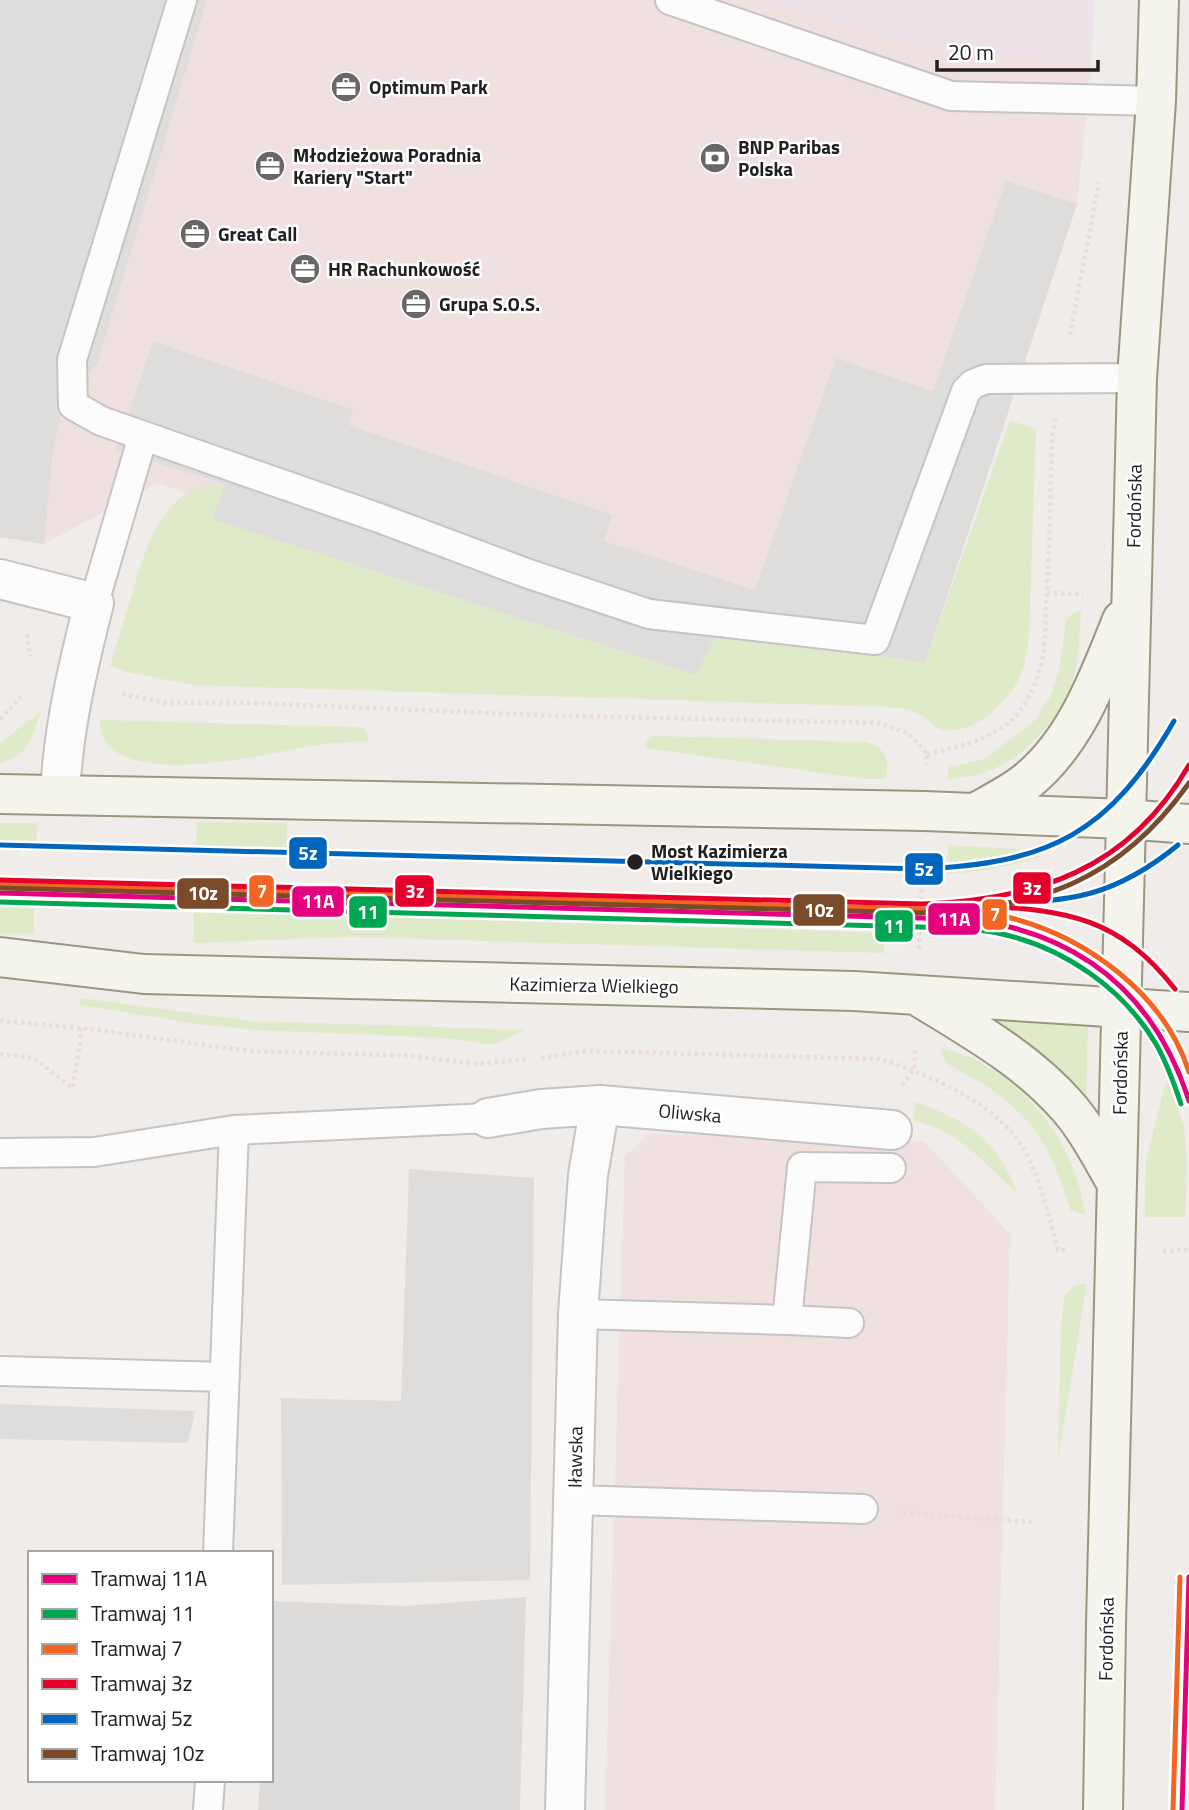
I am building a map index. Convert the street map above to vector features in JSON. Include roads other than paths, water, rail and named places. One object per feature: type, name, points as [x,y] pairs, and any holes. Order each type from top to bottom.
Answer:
[{"type":"main road","name":"Fordońska","points":[[1103,1810],[1137,378],[1156,101],[1159,0]]},
{"type":"main road","points":[[975,813],[1026,782],[1053,754],[1076,723],[1103,668],[1131,596]]},
{"type":"main road","points":[[0,794],[975,813],[1189,824]]},
{"type":"main road","name":"Kazimierza Wielkiego","points":[[0,957],[144,974],[854,991],[1189,1012]]},
{"type":"main road","points":[[917,995],[1035,1073],[1069,1108],[1094,1143],[1117,1184]]},
{"type":"street","points":[[0,579],[93,603],[74,684],[60,794]]},
{"type":"street","name":"Oliwska","points":[[488,1118],[541,1108],[600,1105],[892,1130]]},
{"type":"street","name":"Iławska","points":[[565,1810],[578,1314],[588,1175],[600,1105]]},
{"type":"lane","points":[[182,0],[72,360],[72,405],[102,421],[379,518],[526,573],[649,614],[875,640],[965,391],[973,384],[986,379],[1137,378]]},
{"type":"lane","points":[[670,0],[951,96],[1156,101]]},
{"type":"lane","points":[[93,603],[143,436]]},
{"type":"lane","points":[[0,1153],[94,1152],[234,1130],[488,1118]]},
{"type":"lane","points":[[218,1551],[234,1130]]},
{"type":"lane","points":[[787,1320],[802,1167],[891,1168]]},
{"type":"lane","points":[[578,1314],[849,1323]]},
{"type":"lane","points":[[0,1371],[225,1377]]},
{"type":"lane","points":[[574,1500],[863,1509]]},
{"type":"lane","points":[[208,1810],[209,1782]]},
{"type":"tram line","name":"5z","points":[[0,845],[922,869],[967,866],[1041,849],[1072,835],[1099,816],[1125,791],[1150,760],[1174,721]]},
{"type":"tram line","name":"3z","points":[[0,880],[922,904],[964,901],[1041,886],[1076,872],[1108,854],[1138,830],[1165,801],[1189,765]]},
{"type":"tram line","name":"10z","points":[[0,888],[921,913],[963,910],[1003,905],[1039,896],[1073,883],[1105,866],[1134,844],[1162,817],[1189,783]]},
{"type":"tram line","name":"5z","points":[[994,903],[1047,901],[1092,893],[1134,875],[1178,845]]},
{"type":"tram line","name":"7","points":[[0,884],[921,909],[996,915],[1036,926],[1065,938],[1118,972],[1141,993],[1161,1017],[1177,1043],[1189,1072]]},
{"type":"tram line","name":"11A","points":[[0,893],[921,918],[995,924],[1040,936],[1070,950],[1098,967],[1122,988],[1161,1038],[1177,1068],[1189,1101]]},
{"type":"tram line","name":"11","points":[[0,902],[921,927],[992,932],[1048,949],[1090,973],[1109,988],[1127,1005],[1156,1044],[1181,1104]]},
{"type":"tram line","name":"3z","points":[[982,906],[1041,911],[1090,922],[1133,947],[1154,965],[1175,989]]},
{"type":"tram line","name":"7","points":[[1173,1810],[1180,1577]]},
{"type":"tram line","name":"11A","points":[[1182,1810],[1189,1577]]},
{"type":"place","name":"Optimum Park","points":[[346,87]]},
{"type":"place","name":"BNP Paribas Polska","points":[[715,158]]},
{"type":"place","name":"Młodzieżowa Poradnia Kariery \"Start\"","points":[[270,166]]},
{"type":"place","name":"Great Call","points":[[195,234]]},
{"type":"place","name":"HR Rachunkowość","points":[[305,269]]},
{"type":"place","name":"Grupa S.O.S.","points":[[416,304]]},
{"type":"place","name":"Most Kazimierza Wielkiego","points":[[635,862]]}]
